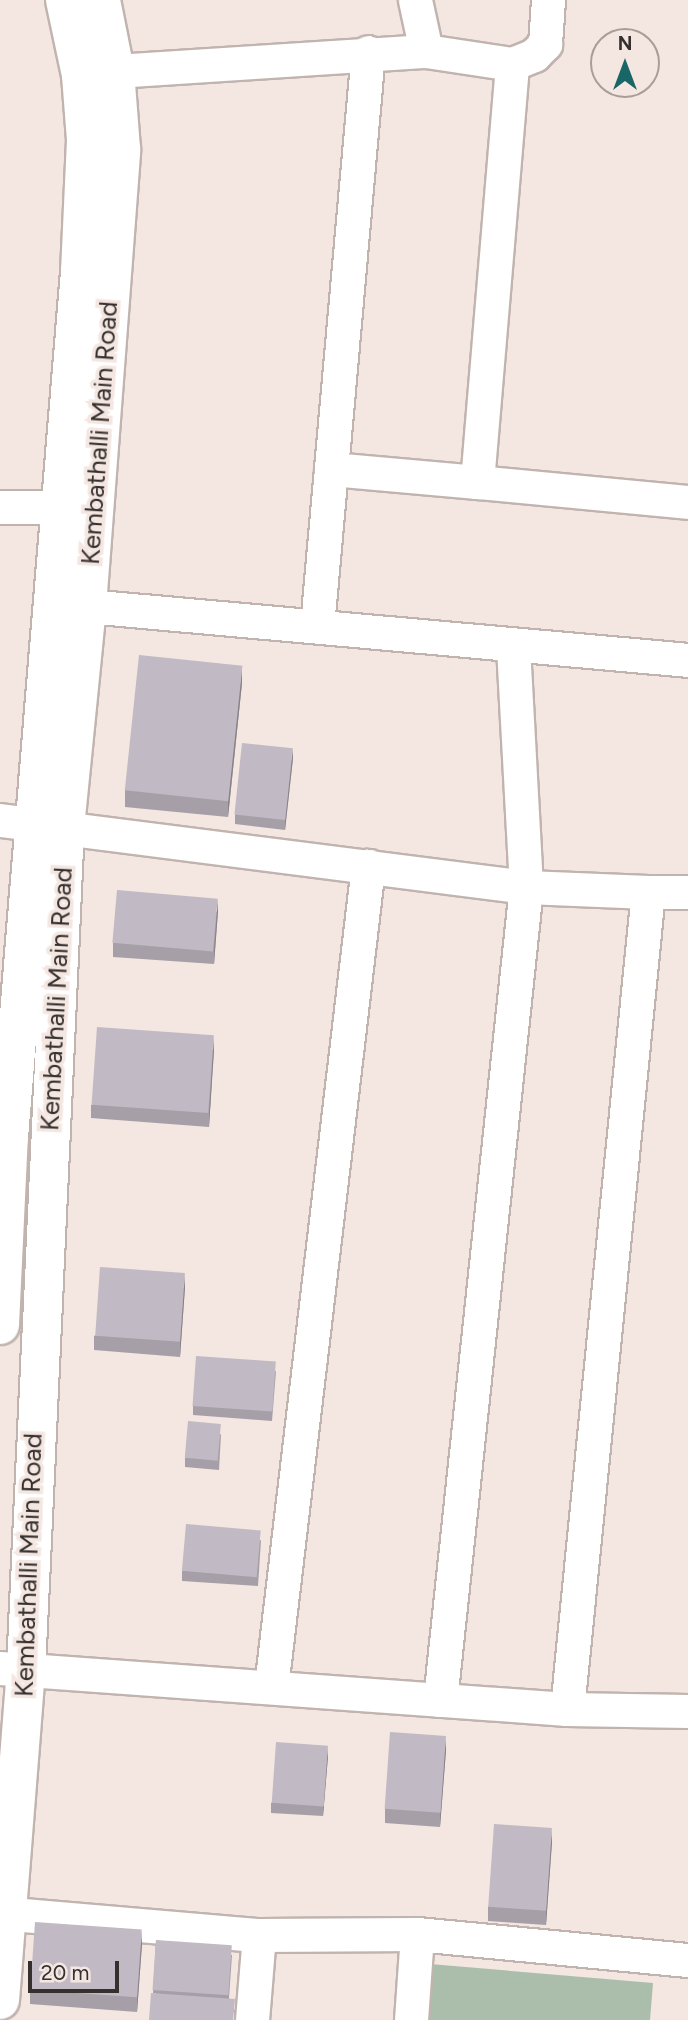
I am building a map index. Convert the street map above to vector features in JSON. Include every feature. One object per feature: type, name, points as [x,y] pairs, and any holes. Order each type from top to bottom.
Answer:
[{"type":"street","name":"Kembathalli Main Road","points":[[0,2000],[52,825],[62,507],[86,140],[81,75],[65,0]]},
{"type":"street","name":"Kembathalli Main Road","points":[[0,1325],[9,1137],[52,825],[87,606],[121,149],[115,71],[101,0]]},
{"type":"street","points":[[415,0],[426,51]]},
{"type":"street","points":[[115,71],[368,52],[426,51],[512,64],[534,55],[545,44],[548,0]]},
{"type":"street","points":[[317,626],[368,52]]},
{"type":"street","points":[[477,482],[512,64]]},
{"type":"street","points":[[331,469],[688,502]]},
{"type":"street","points":[[0,507],[62,507]]},
{"type":"street","points":[[87,606],[688,660]]},
{"type":"street","points":[[440,1700],[526,887],[513,644]]},
{"type":"street","points":[[0,820],[526,887],[688,892]]},
{"type":"street","points":[[271,1687],[369,866]]},
{"type":"street","points":[[567,1709],[649,892]]},
{"type":"street","points":[[13,1669],[567,1709],[688,1711]]},
{"type":"street","points":[[4,1914],[259,1935],[417,1934],[688,1960]]},
{"type":"street","points":[[411,2020],[417,1934]]},
{"type":"street","points":[[252,2020],[259,1935]]},
{"type":"green space","points":[[430,1964],[653,1983],[650,2020],[426,2020]]},
{"type":"building","points":[[139,655],[242,666],[228,801],[125,790]]},
{"type":"building","points":[[242,743],[293,748],[285,820],[234,815]]},
{"type":"building","points":[[117,890],[218,899],[213,952],[112,943]]},
{"type":"building","points":[[97,1027],[214,1035],[208,1113],[92,1105]]},
{"type":"building","points":[[100,1267],[185,1273],[180,1342],[95,1336]]},
{"type":"building","points":[[196,1356],[276,1362],[272,1411],[193,1406]]},
{"type":"building","points":[[188,1421],[221,1424],[218,1461],[185,1458]]},
{"type":"building","points":[[186,1524],[261,1531],[257,1577],[182,1571]]},
{"type":"building","points":[[390,1732],[446,1736],[440,1813],[385,1809]]},
{"type":"building","points":[[276,1742],[328,1746],[324,1806],[272,1803]]},
{"type":"building","points":[[494,1824],[552,1828],[546,1911],[488,1907]]},
{"type":"building","points":[[35,1922],[142,1929],[137,1997],[30,1990]]},
{"type":"building","points":[[156,1940],[232,1945],[228,1995],[153,1990]]},
{"type":"building","points":[[151,1993],[235,1999],[233,2020],[149,2020]]}]
